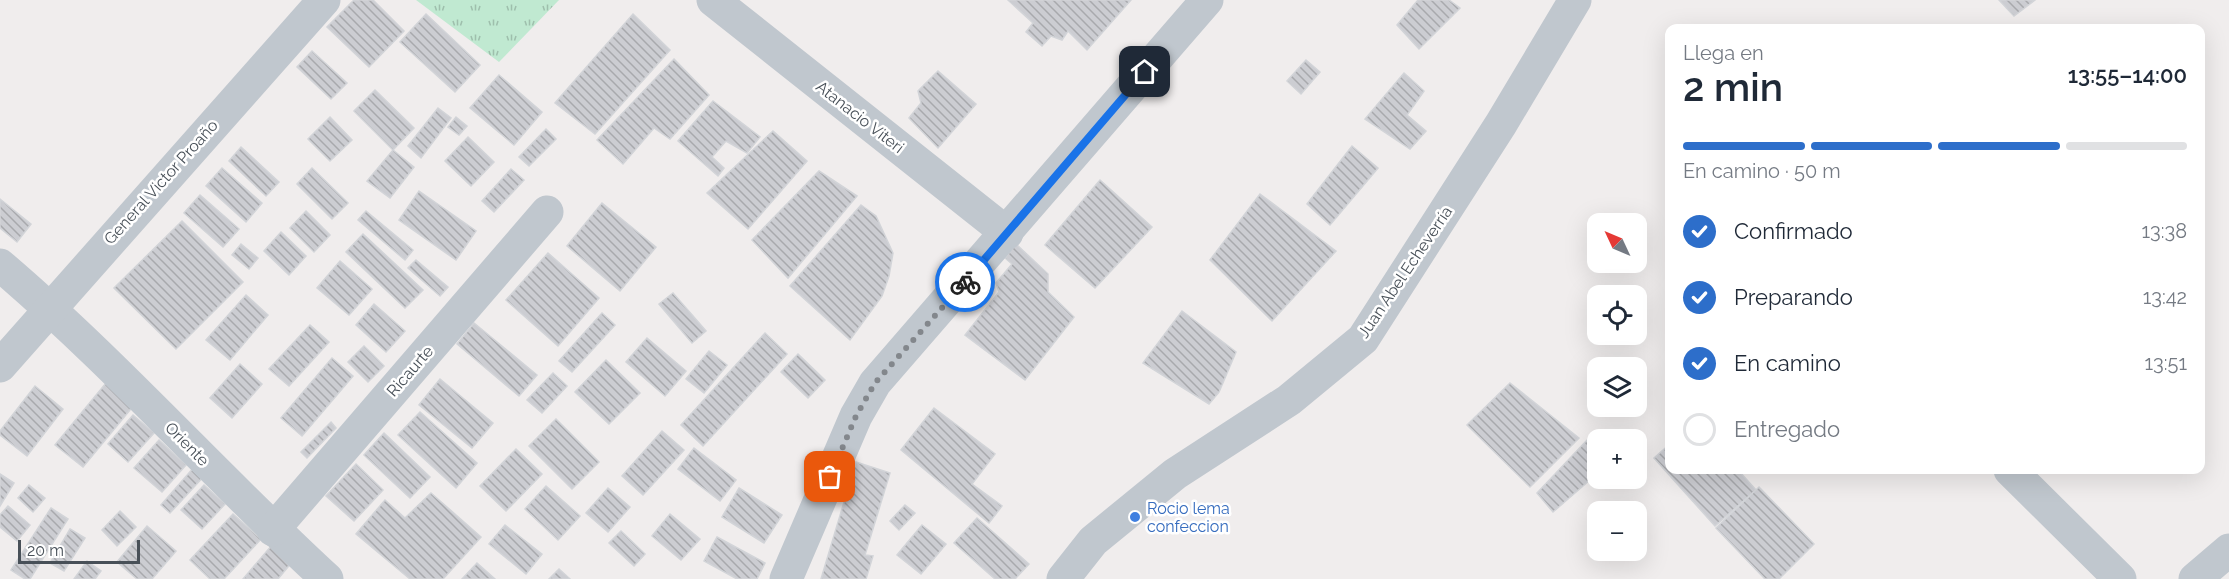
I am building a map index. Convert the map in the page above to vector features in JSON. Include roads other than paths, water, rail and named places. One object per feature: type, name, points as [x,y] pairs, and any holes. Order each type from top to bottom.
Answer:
[{"type":"street","name":"General Victor Proaño","points":[[0,366],[324,0]]},
{"type":"street","name":"Atanacio Viteri","points":[[712,0],[1007,233]]},
{"type":"street","points":[[786,579],[856,416],[875,383],[1206,0]]},
{"type":"street","name":"Juan Abel Echeverría","points":[[1063,579],[1093,541],[1175,474],[1289,400],[1363,339],[1501,124],[1575,0]]},
{"type":"street","name":"Ricaurte","points":[[273,530],[547,212]]},
{"type":"street","name":"Oriente","points":[[0,265],[50,307],[273,530],[327,579]]},
{"type":"street","points":[[2014,474],[2120,579]]},
{"type":"street","points":[[2195,579],[2229,550]]},
{"type":"place","name":"Rocio lema confeccion","points":[[1135,517]]}]
